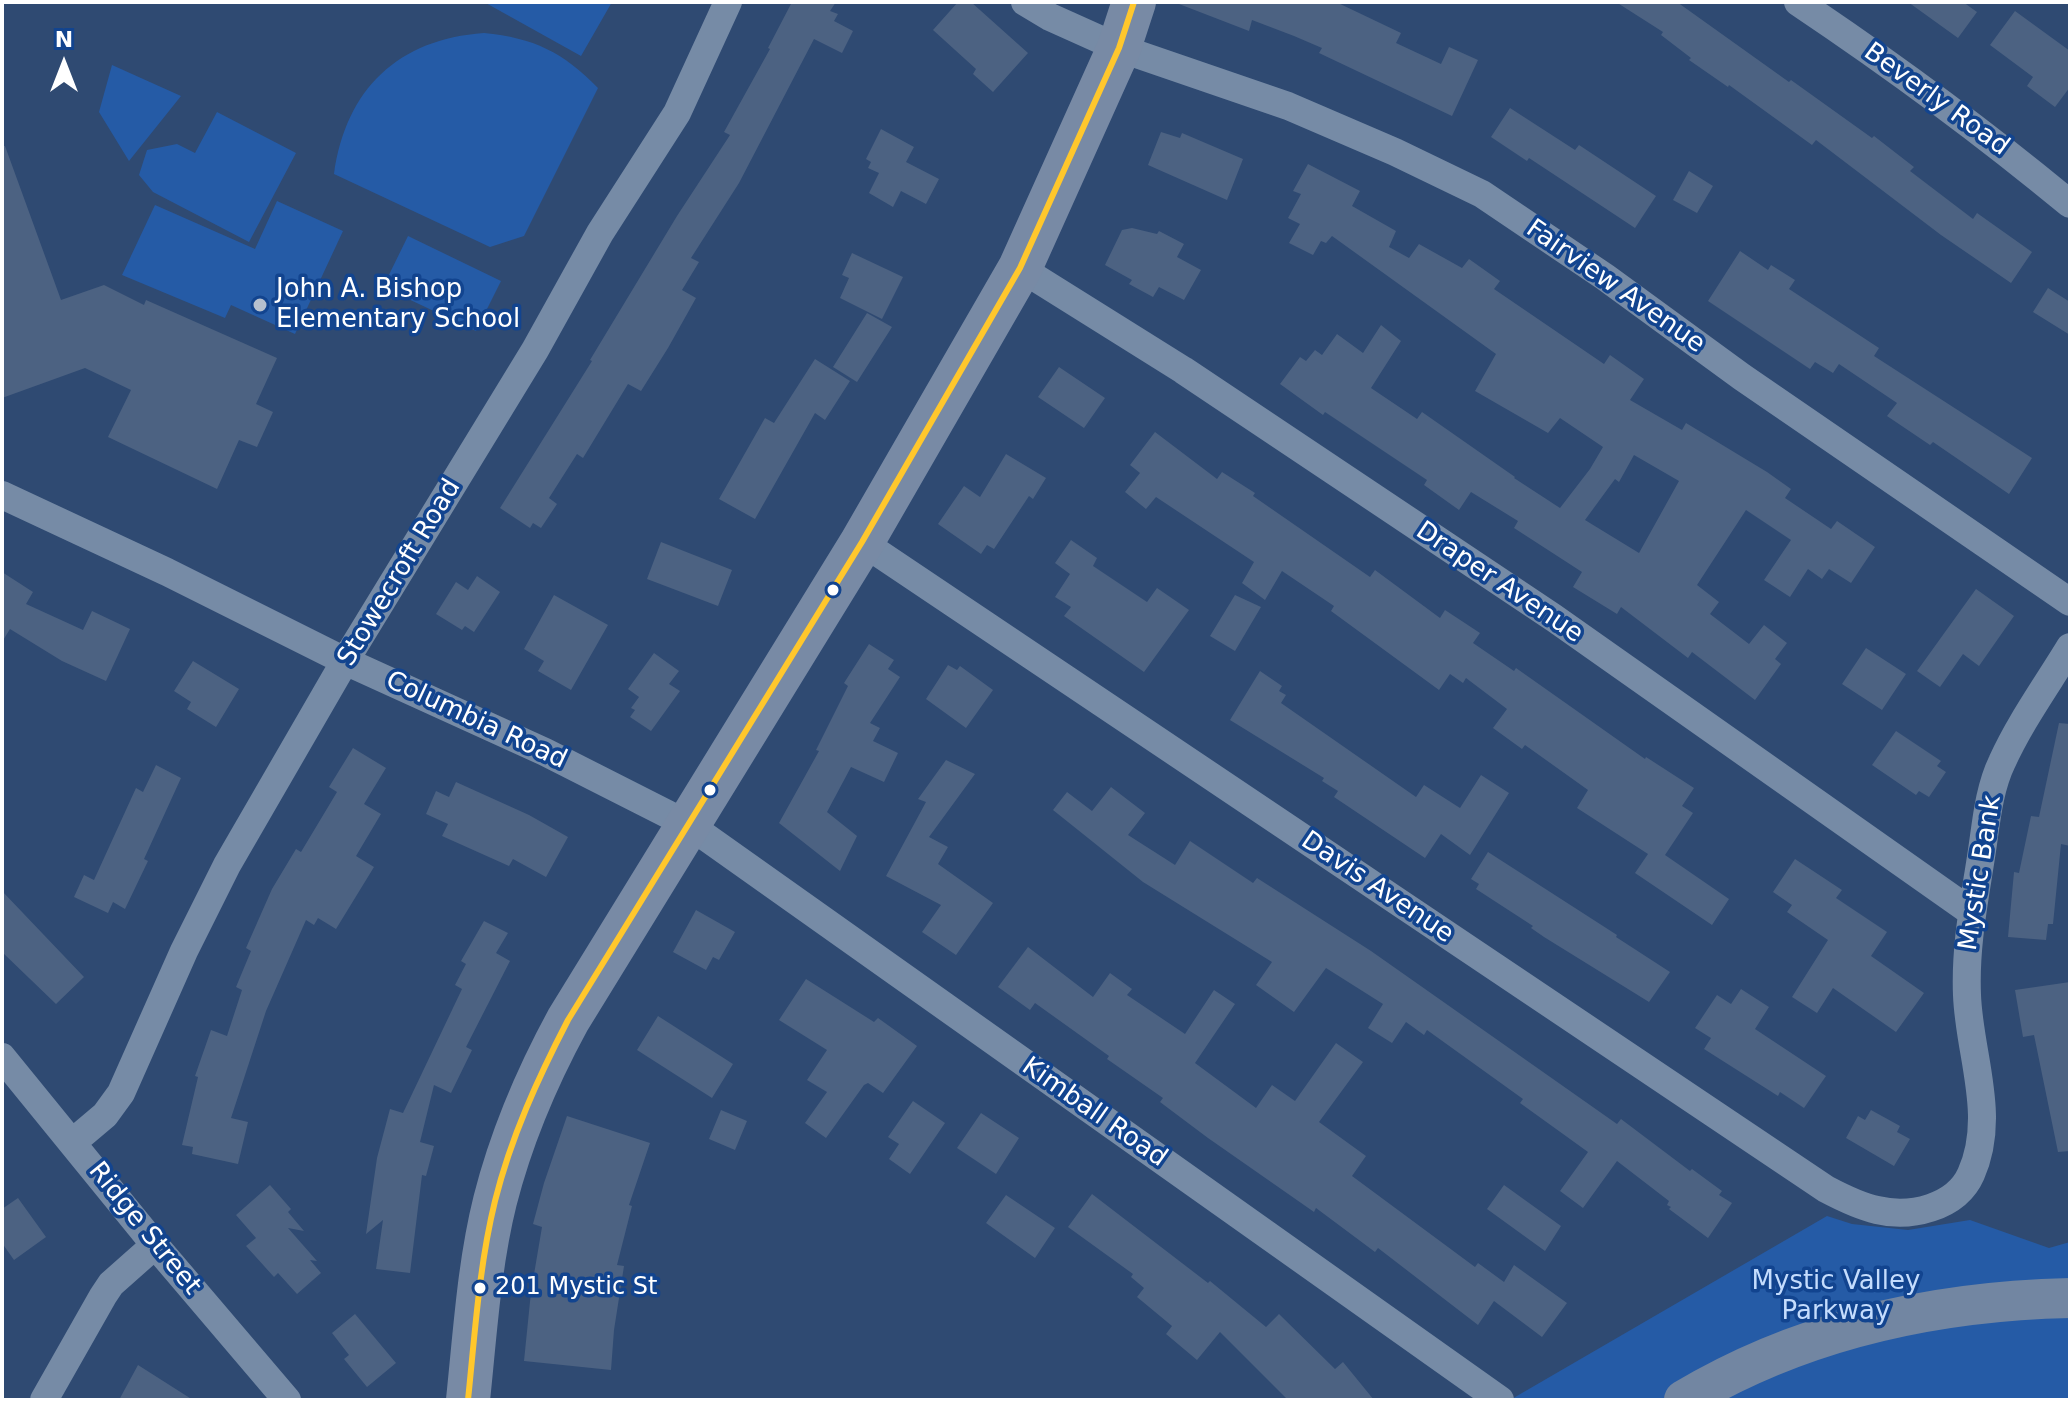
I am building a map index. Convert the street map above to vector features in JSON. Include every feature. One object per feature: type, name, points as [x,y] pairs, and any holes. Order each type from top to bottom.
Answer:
[{"type":"highway","points":[[468,1400],[492,1214],[507,1158],[541,1072],[568,1020],[862,542],[1020,268],[1119,48],[1134,2]]},
{"type":"main road","points":[[1684,1400],[1759,1361],[1814,1340],[1882,1320],[1980,1302],[2070,1298]]},
{"type":"street","name":"Stowecroft Road","points":[[73,1142],[105,1115],[121,1093],[205,907],[345,661],[535,350],[600,233],[677,113],[728,2]]},
{"type":"street","name":"Fairview Avenue","points":[[1025,2],[1050,17],[1119,48],[1288,106],[1482,194],[2070,602]]},
{"type":"street","name":"Beverly Road","points":[[1798,2],[1998,144],[2070,204]]},
{"type":"street","name":"Draper Avenue","points":[[1020,268],[1183,370],[1554,618],[1970,911]]},
{"type":"street","name":"Columbia Road","points":[[2,495],[167,572],[345,661],[545,752],[689,825]]},
{"type":"street","name":"Davis Avenue","points":[[862,542],[1826,1189],[1864,1206],[1901,1213]]},
{"type":"street","name":"Mystic Bank","points":[[1901,1213],[1943,1203],[1960,1192],[1971,1176],[1978,1153],[1983,1107],[1967,998],[1967,954],[1970,911],[1988,809],[2001,764],[2070,647]]},
{"type":"street","name":"Kimball Road","points":[[689,825],[1500,1400]]},
{"type":"street","name":"Ridge Street","points":[[2,1057],[155,1245],[287,1400]]},
{"type":"street","points":[[44,1400],[111,1284],[155,1245]]},
{"type":"green space","points":[[484,2],[612,2],[581,56]]},
{"type":"green space","points":[[484,33],[518,39],[547,49],[572,65],[598,88],[524,236],[490,247],[334,174],[350,117],[381,74],[402,58],[426,46],[453,37]]},
{"type":"green space","points":[[112,65],[181,96],[129,161],[99,112]]},
{"type":"green space","points":[[217,112],[296,153],[249,242],[153,192],[139,175],[147,150],[177,144],[195,153]]},
{"type":"green space","points":[[277,201],[343,231],[295,334],[231,305],[225,318],[122,275],[155,205],[255,249]]},
{"type":"green space","points":[[408,236],[501,281],[476,331],[383,287]]},
{"type":"green space","name":"Mystic Valley Parkway","points":[[1827,1216],[1852,1224],[1908,1230],[1970,1220],[2049,1248],[2070,1242],[2070,1400],[1510,1400]]},
{"type":"building","points":[[792,2],[836,2],[830,11],[838,14],[834,21],[853,31],[842,53],[814,39],[739,183],[691,258],[699,262],[682,290],[696,298],[668,348],[641,391],[628,384],[583,458],[577,454],[549,498],[557,504],[541,528],[533,523],[530,528],[500,508],[592,361],[677,216],[730,135],[724,132]]},
{"type":"building","points":[[958,2],[971,2],[1028,53],[993,92],[973,74],[976,69],[933,30]]},
{"type":"building","points":[[1179,2],[1336,2],[1401,33],[1396,43],[1441,64],[1449,47],[1478,60],[1452,116],[1319,53],[1322,48],[1294,36],[1252,20],[1249,31]]},
{"type":"building","points":[[1616,2],[1677,2],[1789,82],[1791,80],[1872,138],[1874,136],[1914,167],[1910,171],[1973,219],[1977,213],[2032,252],[2011,283],[1941,235],[1816,140],[1812,145],[1689,60],[1691,58],[1661,35],[1663,32]]},
{"type":"building","points":[[1908,2],[1963,2],[1977,12],[1958,38]]},
{"type":"building","points":[[2015,11],[2070,51],[2070,87],[2055,107],[2027,86],[2033,77],[1990,45]]},
{"type":"building","points":[[1510,108],[1575,150],[1579,145],[1656,196],[1635,228],[1529,158],[1527,161],[1491,137]]},
{"type":"building","points":[[881,129],[914,147],[906,162],[939,179],[926,204],[901,191],[893,207],[869,193],[879,173],[868,168],[871,162],[866,159]]},
{"type":"building","points":[[1161,132],[1180,138],[1182,133],[1243,159],[1227,200],[1148,165]]},
{"type":"building","points":[[2,146],[5,146],[61,300],[104,285],[144,305],[146,300],[277,358],[256,404],[273,412],[257,447],[239,440],[217,489],[108,437],[131,390],[85,368],[2,398]]},
{"type":"building","points":[[1308,164],[1360,191],[1352,206],[1396,231],[1389,247],[1409,258],[1419,244],[1462,268],[1469,259],[1500,281],[1494,289],[1604,364],[1610,355],[1644,379],[1630,400],[1682,430],[1686,423],[1791,489],[1785,498],[1831,529],[1837,521],[1875,547],[1851,583],[1829,569],[1822,579],[1808,569],[1790,597],[1764,580],[1791,540],[1746,510],[1697,585],[1719,602],[1710,614],[1749,644],[1764,625],[1787,643],[1775,659],[1781,664],[1755,700],[1692,652],[1688,658],[1621,607],[1617,614],[1573,587],[1582,572],[1514,528],[1518,521],[1471,492],[1459,510],[1424,485],[1427,480],[1325,412],[1323,415],[1280,384],[1300,357],[1306,361],[1315,350],[1322,355],[1337,334],[1363,353],[1381,325],[1401,341],[1371,388],[1417,419],[1422,412],[1560,508],[1603,447],[1560,418],[1548,433],[1475,391],[1496,354],[1332,236],[1326,243],[1321,241],[1313,255],[1289,243],[1300,224],[1288,218],[1301,194],[1293,191]],"holes":[[[1634,455],[1679,481],[1639,553],[1585,520],[1615,479],[1619,482]]]},
{"type":"building","points":[[1689,171],[1713,186],[1697,213],[1673,200]]},
{"type":"building","points":[[1132,228],[1157,234],[1159,231],[1184,244],[1177,257],[1201,270],[1184,300],[1159,287],[1153,297],[1129,284],[1132,280],[1105,265],[1122,230]]},
{"type":"building","points":[[1740,251],[1768,270],[1771,265],[1795,280],[1789,289],[1879,348],[1874,356],[2032,458],[2009,494],[1933,442],[1930,445],[1887,416],[1897,403],[1839,364],[1833,373],[1815,362],[1810,369],[1708,301]]},
{"type":"building","points":[[852,253],[903,277],[882,319],[840,298],[849,278],[842,275]]},
{"type":"building","points":[[2048,288],[2070,302],[2070,335],[2033,312]]},
{"type":"building","points":[[867,313],[892,327],[857,382],[833,367]]},
{"type":"building","points":[[815,359],[850,381],[825,420],[815,413],[755,519],[719,499],[765,418],[774,423]]},
{"type":"building","points":[[1059,367],[1105,398],[1084,428],[1038,397]]},
{"type":"building","points":[[1155,432],[1217,479],[1222,472],[1255,493],[1253,496],[1370,577],[1375,570],[1440,618],[1445,610],[1480,633],[1473,643],[1514,671],[1516,668],[1645,759],[1694,788],[1682,806],[1693,813],[1665,855],[1729,899],[1712,925],[1635,873],[1648,854],[1577,808],[1588,790],[1525,745],[1522,749],[1493,728],[1507,709],[1466,678],[1463,683],[1450,674],[1439,690],[1331,611],[1334,606],[1282,571],[1265,600],[1242,583],[1254,562],[1156,497],[1146,509],[1125,492],[1140,473],[1130,465]]},
{"type":"building","points":[[1006,454],[1046,478],[1033,499],[1029,496],[994,549],[987,545],[981,554],[938,524],[964,486],[980,497]]},
{"type":"building","points":[[1071,540],[1097,558],[1093,566],[1147,602],[1157,588],[1189,610],[1144,672],[1064,616],[1071,607],[1055,597],[1070,574],[1055,563]]},
{"type":"building","points":[[661,542],[732,570],[718,606],[647,579]]},
{"type":"building","points":[[2,572],[33,592],[26,604],[83,630],[92,611],[130,629],[106,681],[62,661],[10,629],[2,642]]},
{"type":"building","points":[[477,576],[500,592],[474,632],[465,626],[462,630],[436,614],[456,582],[468,590]]},
{"type":"building","points":[[1976,589],[2014,616],[1979,666],[1963,654],[1940,687],[1917,671]]},
{"type":"building","points":[[554,595],[608,625],[571,690],[538,671],[544,661],[524,649]]},
{"type":"building","points":[[1235,595],[1261,607],[1235,651],[1210,636]]},
{"type":"building","points":[[869,644],[894,660],[888,669],[900,677],[870,723],[880,728],[873,741],[898,753],[884,782],[851,767],[827,812],[857,836],[840,871],[779,823],[819,751],[816,750],[848,686],[844,683]]},
{"type":"building","points":[[1866,648],[1906,674],[1882,710],[1842,684]]},
{"type":"building","points":[[654,653],[679,671],[669,684],[680,691],[651,731],[630,717],[635,710],[631,708],[639,697],[628,689]]},
{"type":"building","points":[[193,661],[239,689],[216,727],[187,709],[191,702],[174,691]]},
{"type":"building","points":[[948,665],[957,670],[960,666],[993,690],[966,728],[926,699]]},
{"type":"building","points":[[1260,671],[1282,686],[1279,691],[1286,695],[1281,703],[1416,797],[1424,785],[1460,808],[1481,775],[1509,793],[1470,855],[1441,834],[1425,858],[1334,797],[1338,791],[1322,781],[1324,778],[1230,720]]},
{"type":"building","points":[[2059,723],[2070,724],[2070,846],[2061,844],[2053,924],[2048,924],[2046,940],[2008,937],[2014,872],[2019,873],[2031,816],[2039,817]]},
{"type":"building","points":[[1896,731],[1941,761],[1937,766],[1946,772],[1929,797],[1919,791],[1916,795],[1872,765]]},
{"type":"building","points":[[353,748],[386,768],[364,804],[381,814],[356,856],[374,867],[336,929],[318,918],[314,925],[306,920],[266,1011],[231,1118],[248,1122],[238,1164],[192,1154],[193,1147],[182,1145],[198,1077],[195,1076],[211,1030],[227,1036],[242,990],[236,987],[251,951],[246,948],[272,889],[296,849],[301,852],[337,792],[329,787]]},
{"type":"building","points":[[946,760],[975,774],[929,837],[948,847],[938,864],[993,903],[956,955],[922,932],[941,905],[886,876],[926,802],[918,799]]},
{"type":"building","points":[[156,765],[181,778],[125,909],[113,902],[108,913],[74,897],[84,875],[94,880],[136,788],[143,792]]},
{"type":"building","points":[[456,782],[529,815],[568,837],[546,877],[513,859],[509,866],[442,836],[448,824],[426,814],[436,791],[449,797]]},
{"type":"building","points":[[1111,787],[1145,813],[1128,835],[1175,865],[1190,841],[1253,883],[1257,878],[1371,951],[1617,1124],[1621,1119],[1722,1191],[1719,1195],[1732,1203],[1708,1238],[1669,1209],[1669,1201],[1617,1161],[1583,1208],[1560,1191],[1588,1152],[1520,1103],[1523,1099],[1427,1030],[1424,1035],[1406,1022],[1392,1043],[1368,1028],[1383,1004],[1326,968],[1294,1012],[1256,985],[1272,962],[1143,882],[1053,810],[1067,792],[1092,811]]},
{"type":"building","points":[[1488,852],[1670,972],[1649,1002],[1544,937],[1531,928],[1533,926],[1476,889],[1479,884],[1471,879]]},
{"type":"building","points":[[1795,859],[1842,890],[1836,898],[1887,932],[1871,956],[1924,993],[1896,1032],[1833,988],[1817,1013],[1792,997],[1828,940],[1787,912],[1792,905],[1773,892]]},
{"type":"building","points":[[2,891],[84,977],[56,1004],[2,952]]},
{"type":"building","points":[[696,910],[735,932],[719,960],[713,957],[706,970],[673,952]]},
{"type":"building","points":[[484,921],[508,933],[496,953],[510,961],[466,1047],[472,1050],[451,1093],[434,1085],[420,1142],[434,1146],[426,1176],[422,1175],[410,1273],[376,1269],[383,1220],[366,1234],[377,1158],[390,1109],[403,1113],[462,989],[455,985],[466,964],[461,961]]},
{"type":"building","points":[[1028,947],[1093,997],[1110,973],[1132,989],[1127,995],[1185,1034],[1214,990],[1235,1004],[1195,1063],[1256,1108],[1272,1085],[1295,1101],[1336,1043],[1363,1062],[1319,1122],[1366,1156],[1352,1176],[1475,1267],[1478,1263],[1504,1282],[1514,1265],[1567,1303],[1542,1337],[1494,1301],[1478,1325],[1378,1248],[1375,1252],[1316,1208],[1314,1212],[1208,1138],[1160,1102],[1163,1098],[1035,1003],[1030,1010],[998,987]]},
{"type":"building","points":[[806,979],[874,1022],[878,1018],[917,1046],[883,1093],[868,1083],[864,1085],[826,1138],[805,1123],[827,1092],[807,1080],[827,1050],[779,1020]]},
{"type":"building","points":[[2070,982],[2070,1151],[2058,1152],[2034,1035],[2023,1037],[2015,990]]},
{"type":"building","points":[[1741,989],[1769,1007],[1755,1029],[1826,1076],[1804,1108],[1780,1092],[1778,1096],[1704,1049],[1711,1038],[1695,1028],[1717,995],[1731,1004]]},
{"type":"building","points":[[658,1016],[733,1064],[712,1098],[637,1050]]},
{"type":"building","points":[[913,1101],[945,1123],[910,1174],[889,1159],[899,1144],[888,1137]]},
{"type":"building","points":[[721,1110],[747,1121],[735,1150],[709,1139]]},
{"type":"building","points":[[1871,1110],[1900,1126],[1897,1132],[1910,1139],[1894,1166],[1846,1138],[1858,1116],[1865,1120]]},
{"type":"building","points":[[981,1113],[1019,1138],[996,1174],[957,1148]]},
{"type":"building","points":[[567,1116],[650,1143],[629,1205],[632,1206],[617,1265],[624,1266],[611,1370],[524,1361],[542,1227],[533,1224]]},
{"type":"building","points":[[270,1185],[291,1209],[288,1212],[304,1231],[288,1228],[317,1261],[310,1260],[321,1273],[297,1294],[278,1273],[274,1277],[246,1246],[256,1238],[236,1215]]},
{"type":"building","points":[[1504,1185],[1561,1226],[1545,1251],[1487,1209]]},
{"type":"building","points":[[1092,1194],[1208,1283],[1210,1281],[1266,1327],[1279,1314],[1335,1369],[1343,1362],[1374,1400],[1288,1400],[1220,1332],[1197,1360],[1166,1334],[1172,1326],[1137,1297],[1144,1288],[1131,1277],[1133,1274],[1068,1227]]},
{"type":"building","points":[[1006,1195],[1055,1228],[1035,1258],[986,1223]]},
{"type":"building","points":[[18,1198],[46,1237],[14,1260],[2,1243],[2,1209]]},
{"type":"building","points":[[355,1314],[396,1363],[367,1387],[344,1359],[349,1355],[332,1333]]},
{"type":"building","points":[[138,1365],[193,1400],[119,1400]]},
{"type":"transit line","points":[[468,1400],[481,1275],[495,1201],[517,1131],[546,1064],[568,1020],[862,542],[1020,268],[1119,48],[1134,2]]},
{"type":"place","name":"John A. Bishop Elementary School","points":[[260,305]]},
{"type":"place","name":"201 Mystic St","points":[[480,1288]]}]
